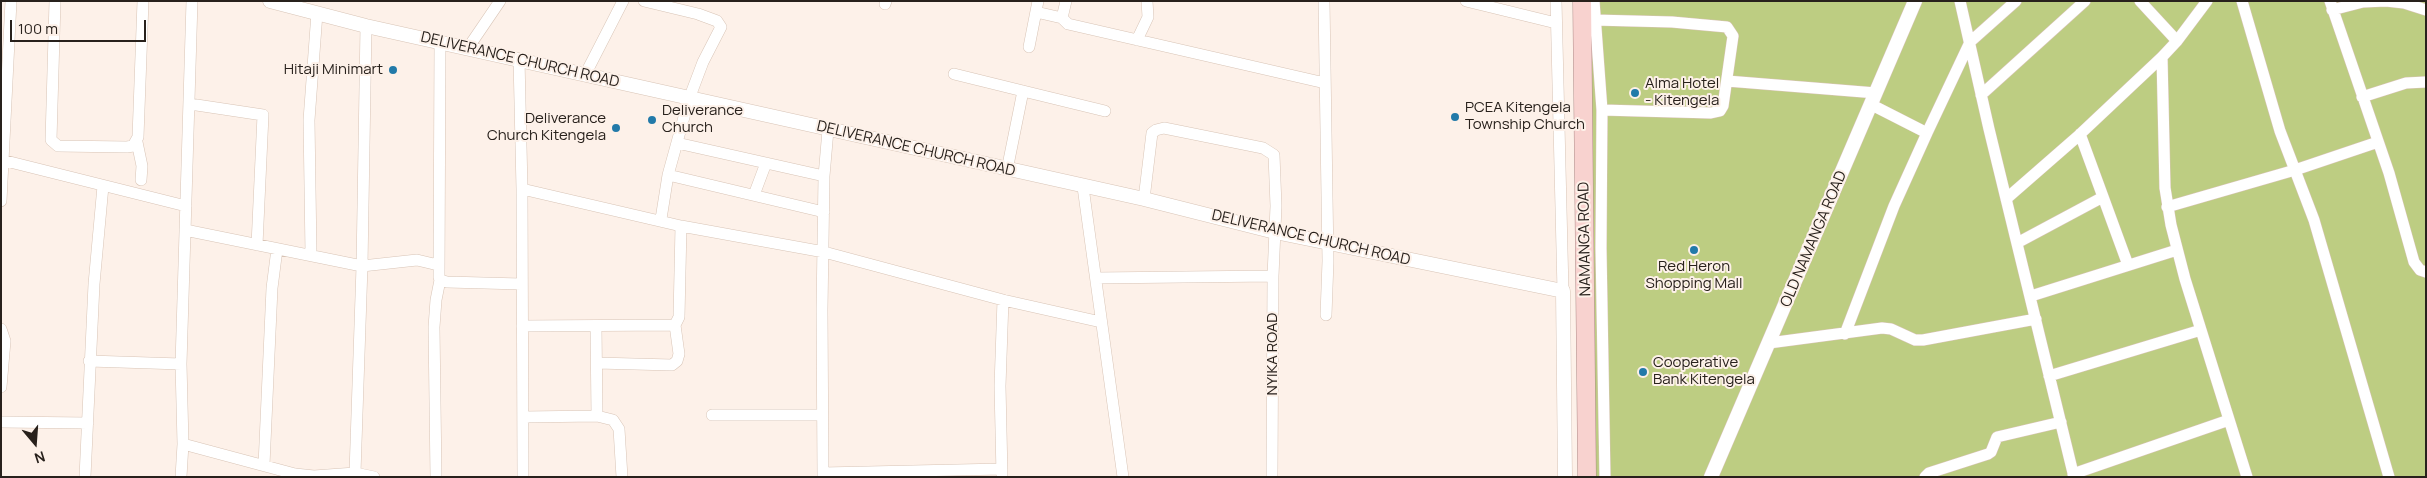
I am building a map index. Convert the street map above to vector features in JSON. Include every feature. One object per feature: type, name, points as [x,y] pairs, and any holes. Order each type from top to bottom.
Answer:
[{"type":"highway","name":"NAMANGA ROAD","points":[[1582,1],[1594,303],[1596,447],[1587,477]]},
{"type":"street","points":[[1,201],[2,160],[12,25],[11,1]]},
{"type":"street","points":[[54,1],[51,136],[54,144],[127,147],[137,142]]},
{"type":"street","points":[[141,180],[142,166],[137,142],[143,1]]},
{"type":"street","points":[[181,477],[183,444],[181,364],[192,1]]},
{"type":"street","name":"DELIVERANCE CHURCH ROAD","points":[[270,1],[366,26],[1083,187],[1144,199],[1370,254],[1563,291]]},
{"type":"street","points":[[468,48],[500,1]]},
{"type":"street","points":[[585,75],[623,1]]},
{"type":"street","points":[[644,1],[698,14],[720,23],[720,32],[703,62],[689,99],[668,175],[661,219]]},
{"type":"street","points":[[1062,18],[1066,1]]},
{"type":"street","points":[[1137,40],[1148,17],[1147,1]]},
{"type":"street","points":[[1324,1],[1326,315]]},
{"type":"street","points":[[1466,1],[1556,23]]},
{"type":"street","points":[[1556,1],[1563,291],[1565,477]]},
{"type":"street","points":[[1594,1],[1602,110],[1594,303]]},
{"type":"street","name":"OLD NAMANGA ROAD","points":[[1711,477],[1915,1]]},
{"type":"street","points":[[1960,1],[2073,475],[2230,420]]},
{"type":"street","points":[[1845,334],[1894,206],[1970,42],[2016,1]]},
{"type":"street","points":[[1981,95],[2085,1]]},
{"type":"street","points":[[2140,1],[2177,41]]},
{"type":"street","points":[[2006,200],[2162,57],[2177,41],[2207,1]]},
{"type":"street","points":[[2242,1],[2280,131],[2314,220],[2388,477]]},
{"type":"street","points":[[2426,10],[2386,1],[2331,6],[2378,142],[2414,262],[2420,270],[2426,272]]},
{"type":"street","points":[[1029,47],[1037,7],[1062,18],[1073,26],[1326,83]]},
{"type":"street","points":[[311,254],[310,120],[317,13]]},
{"type":"street","points":[[1594,20],[1672,22],[1727,27],[1733,36],[1723,106],[1715,113],[1602,110]]},
{"type":"street","points":[[355,473],[362,266],[366,26]]},
{"type":"street","points":[[436,477],[434,327],[440,280],[438,265],[440,42]]},
{"type":"street","points":[[2162,57],[2164,162],[2167,206],[2177,250],[2247,477]]},
{"type":"street","points":[[518,59],[522,189],[523,477]]},
{"type":"street","points":[[954,74],[1105,111]]},
{"type":"street","points":[[1727,81],[1874,99],[1927,133]]},
{"type":"street","points":[[2362,97],[2406,83],[2426,82]]},
{"type":"street","points":[[1008,170],[1023,91]]},
{"type":"street","points":[[190,104],[263,115],[257,245]]},
{"type":"street","name":"NYIKA ROAD","points":[[1144,199],[1152,133],[1156,130],[1164,128],[1263,148],[1272,152],[1275,160],[1272,477]]},
{"type":"street","points":[[828,130],[824,176],[823,475],[1002,473],[1000,386],[1003,300]]},
{"type":"street","points":[[2080,134],[2128,265]]},
{"type":"street","points":[[2167,206],[2295,170],[2378,142]]},
{"type":"street","points":[[677,143],[824,176]]},
{"type":"street","points":[[2,160],[186,206]]},
{"type":"street","points":[[754,195],[766,163]]},
{"type":"street","points":[[668,175],[824,212]]},
{"type":"street","points":[[86,477],[90,361],[103,186]]},
{"type":"street","points":[[1083,187],[1124,477]]},
{"type":"street","points":[[522,189],[661,219],[681,226],[824,252],[1003,300],[1101,322]]},
{"type":"street","points":[[2017,243],[2103,197]]},
{"type":"street","points":[[597,363],[672,365],[677,361],[680,354],[675,325],[679,318],[681,226]]},
{"type":"street","points":[[185,230],[311,254],[362,266],[417,260],[438,265]]},
{"type":"street","points":[[264,465],[272,288],[277,249]]},
{"type":"street","points":[[2031,296],[2177,250]]},
{"type":"street","points":[[1096,278],[1273,276]]},
{"type":"street","points":[[440,280],[521,284]]},
{"type":"street","points":[[1769,343],[1882,328],[1891,329],[1914,340],[1923,340],[2036,319]]},
{"type":"street","points":[[522,326],[675,325]]},
{"type":"street","points":[[596,326],[598,416]]},
{"type":"street","points":[[1,329],[4,341],[1,387]]},
{"type":"street","points":[[2050,376],[2201,330]]},
{"type":"street","points":[[90,361],[181,364]]},
{"type":"street","points":[[712,415],[822,415]]},
{"type":"street","points":[[524,417],[598,416],[613,420],[619,428],[622,477]]},
{"type":"street","points":[[1,422],[88,423]]},
{"type":"street","points":[[1925,477],[1929,473],[1988,454],[1993,449],[1994,441],[1997,437],[2060,422]]},
{"type":"street","points":[[183,444],[314,476],[355,473],[374,477]]},
{"type":"street","points":[[1596,447],[1605,477]]},
{"type":"green space","points":[[1582,1],[2426,1],[2426,477],[1587,477]]},
{"type":"place","name":"Hitaji Minimart","points":[[393,70]]},
{"type":"place","name":"Alma Hotel - Kitengela","points":[[1635,93]]},
{"type":"place","name":"PCEA Kitengela Township Church","points":[[1455,117]]},
{"type":"place","name":"Deliverance Church","points":[[652,120]]},
{"type":"place","name":"Deliverance Church Kitengela","points":[[616,128]]},
{"type":"place","name":"Red Heron Shopping Mall","points":[[1694,250]]},
{"type":"place","name":"Cooperative Bank Kitengela","points":[[1643,372]]}]
